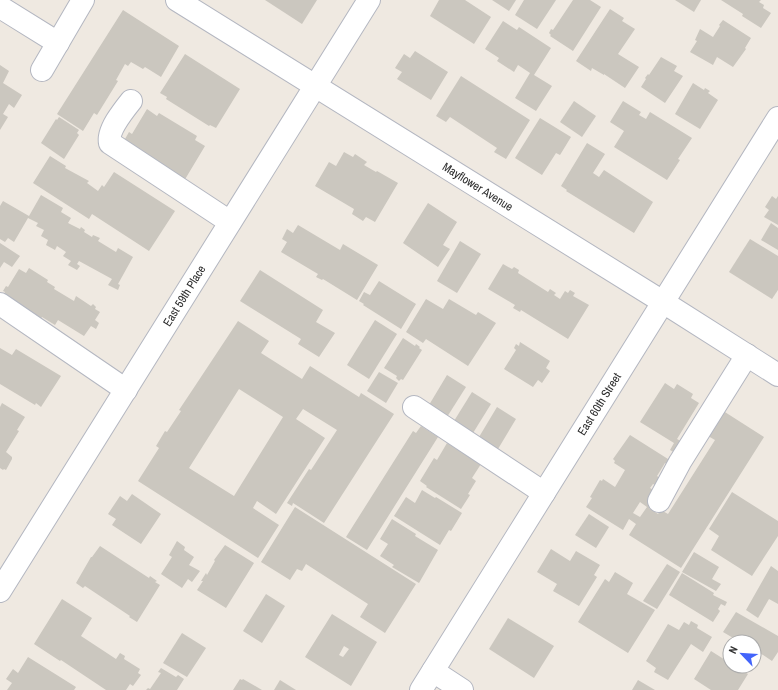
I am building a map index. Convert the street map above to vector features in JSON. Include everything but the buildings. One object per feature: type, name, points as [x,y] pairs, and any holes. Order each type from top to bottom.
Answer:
[{"type":"street","points":[[42,70],[83,0]]},
{"type":"street","name":"Mayflower Avenue","points":[[178,0],[778,375]]},
{"type":"street","name":"East 59th Place","points":[[0,591],[369,0]]},
{"type":"street","points":[[0,7],[58,43]]},
{"type":"street","points":[[131,101],[114,126],[108,138],[110,143],[230,222]]},
{"type":"street","name":"East 60th Street","points":[[421,690],[778,118]]},
{"type":"street","points":[[0,304],[126,390]]},
{"type":"street","points":[[659,502],[680,462],[746,355]]},
{"type":"street","points":[[414,407],[544,493]]},
{"type":"street","points":[[433,671],[462,690]]}]
